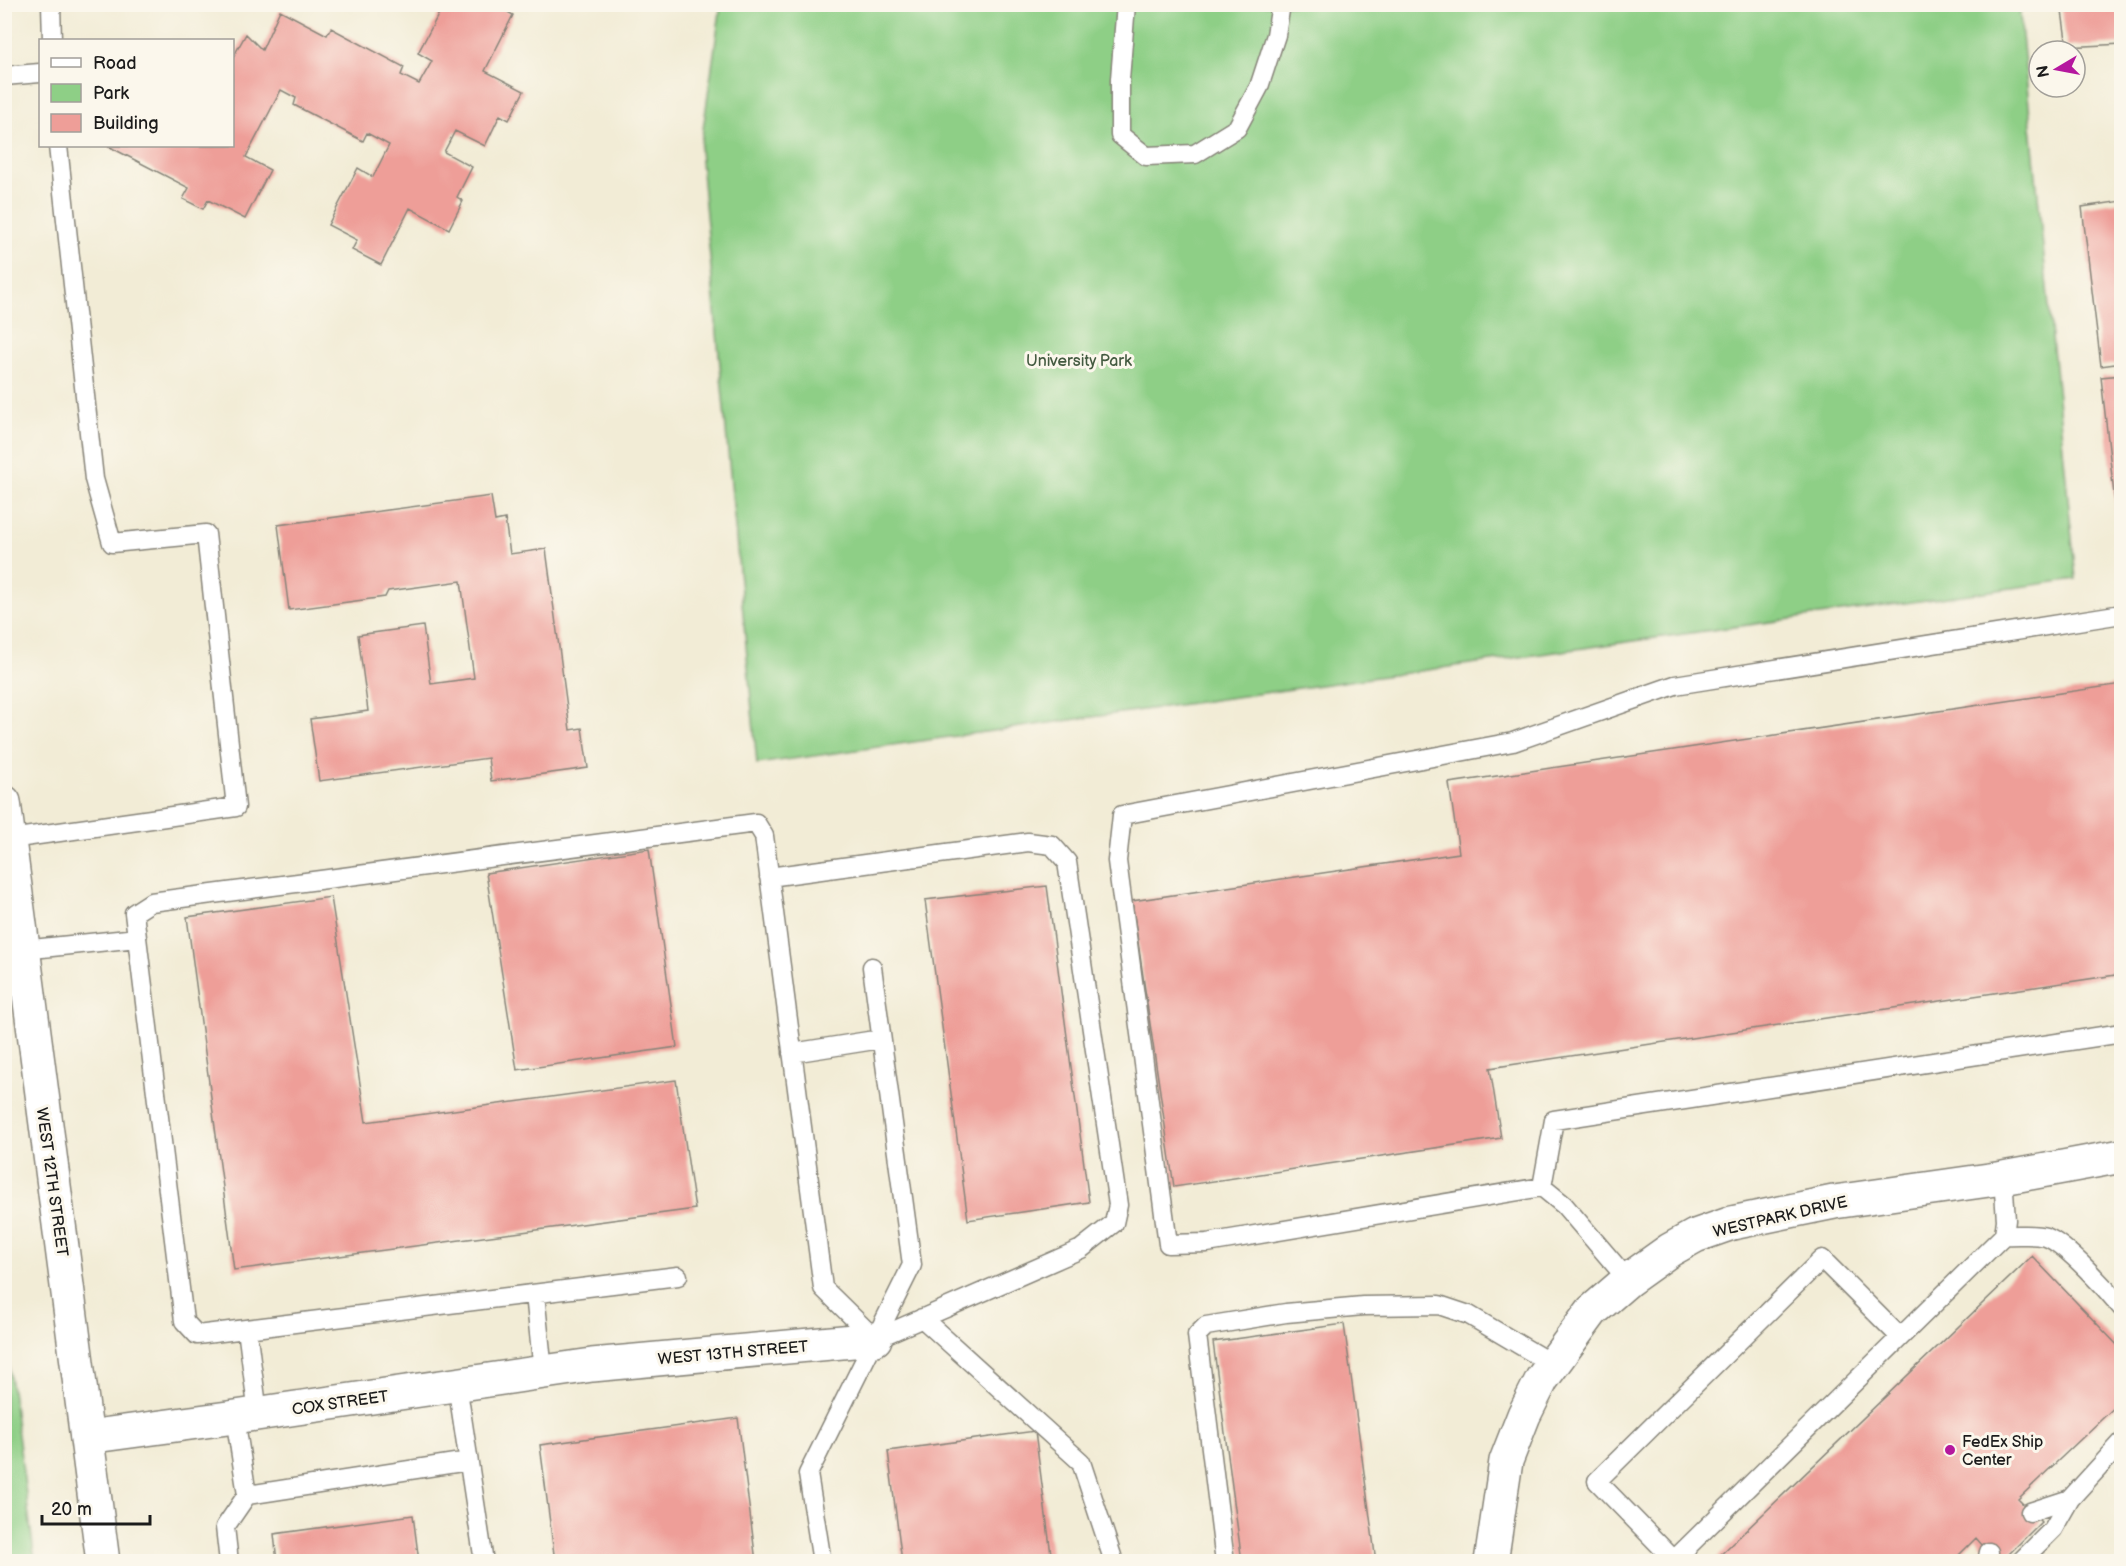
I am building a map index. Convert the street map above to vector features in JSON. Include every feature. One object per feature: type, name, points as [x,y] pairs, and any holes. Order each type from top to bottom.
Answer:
[{"type":"street","name":"WEST 12TH STREET","points":[[4,802],[103,1562]]},
{"type":"street","name":"WESTPARK DRIVE","points":[[1491,1562],[1506,1461],[1524,1415],[1542,1379],[1592,1311],[1628,1280],[1670,1250],[1695,1236],[1732,1223],[1834,1202],[2003,1178],[2121,1156]]},
{"type":"street","name":"WEST 13TH STREET","points":[[592,1365],[875,1339]]},
{"type":"street","name":"COX STREET","points":[[87,1437],[592,1365]]},
{"type":"lane","points":[[51,4],[52,39]]},
{"type":"lane","points":[[1126,4],[1120,79],[1120,135],[1146,156],[1194,154],[1237,128],[1260,87],[1276,35],[1281,4]]},
{"type":"lane","points":[[4,76],[39,73]]},
{"type":"lane","points":[[10,839],[236,807],[206,534],[112,543],[94,479],[58,147]]},
{"type":"lane","points":[[1628,1280],[1564,1205],[1542,1188],[1207,1243],[1168,1244],[1117,861],[1122,815],[1513,742],[1675,685],[2121,614]]},
{"type":"lane","points":[[678,1276],[197,1335],[184,1321],[134,913],[151,902],[756,823],[764,836],[823,1288],[875,1339]]},
{"type":"lane","points":[[769,877],[1028,842],[1052,845],[1067,862],[1118,1205],[1114,1223],[1081,1249],[875,1339]]},
{"type":"lane","points":[[23,950],[137,938]]},
{"type":"lane","points":[[822,1562],[808,1474],[912,1265],[872,967]]},
{"type":"lane","points":[[1542,1188],[1554,1120],[2121,1033]]},
{"type":"lane","points":[[792,1053],[881,1039]]},
{"type":"lane","points":[[1900,1337],[1822,1259],[1597,1481],[1673,1561],[2004,1235],[2006,1220],[2003,1178]]},
{"type":"lane","points":[[2004,1235],[2045,1237],[2056,1243],[2104,1285],[2121,1308]]},
{"type":"lane","points":[[535,1294],[543,1372]]},
{"type":"lane","points":[[1225,1562],[1197,1335],[1206,1326],[1286,1313],[1363,1306],[1439,1305],[1469,1315],[1552,1364]]},
{"type":"lane","points":[[922,1318],[1081,1462],[1114,1562]]},
{"type":"lane","points":[[229,1562],[225,1527],[247,1495],[247,1329]]},
{"type":"lane","points":[[457,1384],[484,1562]]},
{"type":"lane","points":[[2020,1562],[2054,1529],[2070,1499],[2121,1442]]},
{"type":"lane","points":[[247,1495],[468,1461]]},
{"type":"lane","points":[[2030,1512],[2070,1499]]},
{"type":"green space","name":"University Park","points":[[721,5],[2019,5],[2076,579],[757,764],[700,150]]},
{"type":"green space","points":[[5,1338],[35,1561],[5,1561]]},
{"type":"building","points":[[444,4],[494,4],[513,15],[485,71],[524,91],[509,120],[500,115],[485,146],[455,131],[444,152],[472,167],[457,197],[463,201],[449,229],[410,208],[381,265],[352,250],[357,240],[328,225],[358,168],[373,177],[389,145],[367,133],[363,141],[294,105],[296,98],[281,90],[246,157],[270,170],[245,219],[208,200],[203,209],[183,199],[189,188],[110,147],[234,147],[234,55],[246,34],[262,50],[280,10],[327,35],[331,28],[404,67],[401,75],[419,84],[432,61],[418,53]]},
{"type":"building","points":[[2061,4],[2122,4],[2122,44],[2087,46],[2087,39],[2066,39]]},
{"type":"building","points":[[2122,201],[2122,363],[2101,366],[2082,207]]},
{"type":"building","points":[[2122,375],[2122,549],[2120,549],[2101,377]]},
{"type":"building","points":[[491,496],[495,521],[505,519],[510,554],[546,549],[570,730],[582,728],[588,768],[491,781],[488,758],[319,781],[310,719],[368,711],[358,635],[423,626],[431,684],[474,678],[461,581],[388,591],[385,597],[289,610],[278,525]]},
{"type":"building","points":[[2122,684],[2122,974],[1490,1068],[1501,1138],[1174,1187],[1132,901],[1459,853],[1449,783]]},
{"type":"building","points":[[649,849],[677,1047],[517,1070],[486,873]]},
{"type":"building","points":[[1047,886],[1089,1202],[968,1220],[925,900]]},
{"type":"building","points":[[331,897],[366,1122],[676,1080],[695,1209],[234,1270],[187,917]]},
{"type":"building","name":"FedEx Ship Center","points":[[2032,1256],[2122,1350],[2122,1400],[2018,1499],[2041,1522],[2001,1562],[1997,1562],[1976,1538],[1952,1562],[1713,1562]]},
{"type":"building","points":[[1344,1324],[1376,1562],[1242,1562],[1213,1342]]},
{"type":"building","points":[[738,1418],[756,1562],[555,1562],[540,1445]]},
{"type":"building","points":[[1035,1431],[1052,1562],[902,1562],[888,1451]]},
{"type":"building","points":[[413,1515],[419,1562],[277,1562],[274,1534]]},
{"type":"place","name":"FedEx Ship Center","points":[[1950,1450]]}]
